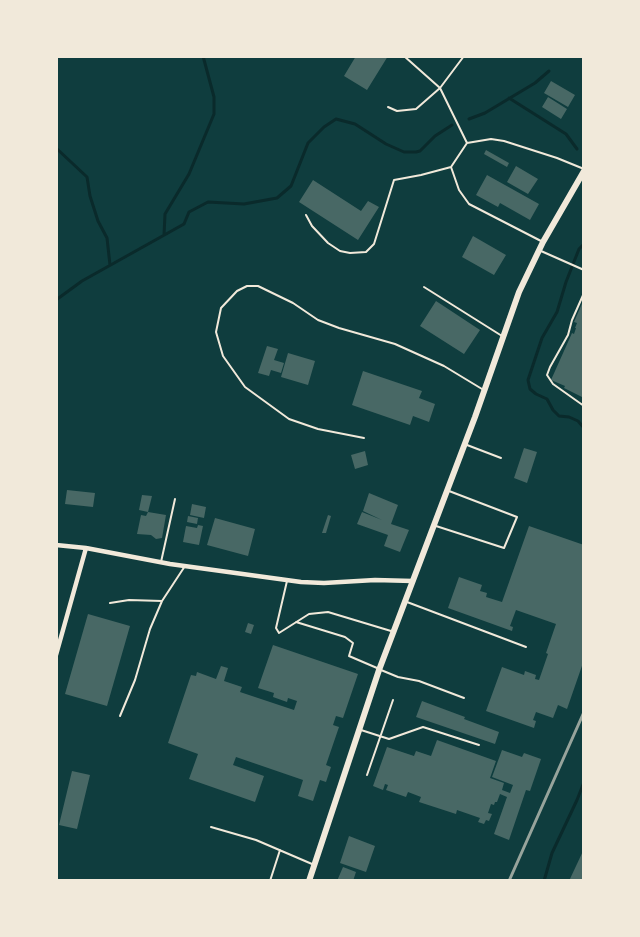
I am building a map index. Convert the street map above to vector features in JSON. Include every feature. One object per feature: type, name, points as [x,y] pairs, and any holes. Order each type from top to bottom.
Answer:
[{"type":"main road","points":[[309,881],[393,631],[519,292],[543,242],[584,170]]},
{"type":"street","points":[[56,545],[86,548],[185,566],[287,580],[324,583],[382,580],[413,581]]},
{"type":"street","points":[[56,655],[86,548]]},
{"type":"lane","points":[[404,56],[440,88],[467,143]]},
{"type":"lane","points":[[388,107],[398,111],[416,109],[440,88],[464,56]]},
{"type":"lane","points":[[306,216],[312,226],[328,243],[340,251],[350,253],[366,252],[374,244],[394,180],[451,167],[467,143],[491,139],[504,141],[557,158],[584,170]]},
{"type":"lane","points":[[451,167],[459,190],[469,204],[543,242]]},
{"type":"lane","points":[[539,250],[584,270]]},
{"type":"lane","points":[[364,438],[318,428],[289,419],[245,387],[223,356],[216,332],[221,308],[237,291],[247,286],[258,286],[293,303],[318,320],[395,344],[444,366],[484,390]]},
{"type":"lane","points":[[424,287],[502,336]]},
{"type":"lane","points":[[464,444],[501,458]]},
{"type":"lane","points":[[433,525],[504,548],[517,518],[446,490]]},
{"type":"lane","points":[[161,562],[174,499]]},
{"type":"lane","points":[[120,716],[135,680],[150,629],[162,602],[185,566]]},
{"type":"lane","points":[[287,580],[276,628],[279,633],[309,614],[328,612],[393,631]]},
{"type":"lane","points":[[110,602],[129,600],[162,602]]},
{"type":"lane","points":[[405,601],[526,647]]},
{"type":"lane","points":[[296,622],[346,637],[353,643],[349,656],[398,677],[419,681],[464,698]]},
{"type":"lane","points":[[367,775],[393,700]]},
{"type":"lane","points":[[359,730],[389,739],[423,727],[478,745]]},
{"type":"lane","points":[[211,827],[256,840],[315,865]]},
{"type":"lane","points":[[270,881],[280,850]]},
{"type":"path","points":[[584,294],[572,320],[568,335],[547,375],[553,384],[584,406]]},
{"type":"building","points":[[356,56],[388,56],[367,90],[344,76]]},
{"type":"building","points":[[551,81],[575,95],[568,107],[544,93]]},
{"type":"building","points":[[548,97],[567,109],[561,119],[542,107]]},
{"type":"building","points":[[486,150],[509,163],[507,167],[484,154]]},
{"type":"building","points":[[516,166],[538,179],[528,194],[507,182]]},
{"type":"building","points":[[487,175],[539,204],[530,220],[500,203],[498,207],[476,195]]},
{"type":"building","points":[[313,180],[361,211],[368,201],[379,207],[358,240],[299,202]]},
{"type":"building","points":[[473,236],[506,255],[494,275],[462,257]]},
{"type":"building","points":[[584,299],[584,398],[551,380],[572,333],[574,334],[577,323],[574,322]]},
{"type":"building","points":[[436,301],[480,330],[464,354],[420,326]]},
{"type":"building","points":[[267,346],[278,349],[274,360],[284,363],[281,373],[271,370],[269,376],[258,373]]},
{"type":"building","points":[[288,353],[315,361],[308,385],[281,377]]},
{"type":"building","points":[[363,371],[422,391],[419,398],[435,404],[429,422],[413,416],[410,425],[352,405]]},
{"type":"building","points":[[524,448],[537,452],[527,483],[514,478]]},
{"type":"building","points":[[365,451],[368,465],[355,469],[351,455]]},
{"type":"building","points":[[67,490],[95,493],[93,507],[65,504]]},
{"type":"building","points":[[369,493],[398,505],[391,524],[409,530],[400,552],[384,546],[388,535],[357,524],[362,512],[382,520],[363,511]]},
{"type":"building","points":[[142,495],[152,496],[148,512],[139,510]]},
{"type":"building","points":[[192,504],[206,507],[204,518],[190,515]]},
{"type":"building","points":[[148,512],[166,515],[162,538],[156,539],[151,535],[137,534],[141,515],[146,516]]},
{"type":"building","points":[[328,515],[331,516],[326,533],[322,533]]},
{"type":"building","points":[[188,516],[198,518],[197,524],[187,522]]},
{"type":"building","points":[[215,518],[255,529],[248,556],[207,545]]},
{"type":"building","points":[[198,525],[203,526],[199,545],[183,542],[186,526],[197,528]]},
{"type":"building","points":[[529,526],[584,545],[584,660],[567,709],[558,705],[553,718],[536,712],[533,720],[536,721],[534,728],[486,711],[502,667],[524,675],[525,671],[536,675],[535,679],[539,680],[556,624],[516,610],[510,626],[513,627],[512,631],[448,608],[459,577],[482,585],[480,591],[487,593],[486,597],[502,602]]},
{"type":"building","points":[[88,614],[130,626],[107,706],[65,694]]},
{"type":"building","points":[[248,623],[254,625],[251,634],[245,632]]},
{"type":"building","points":[[273,645],[358,674],[343,718],[336,716],[333,725],[339,727],[326,765],[331,767],[326,782],[320,780],[313,801],[298,796],[303,780],[236,757],[233,765],[264,776],[255,802],[189,779],[198,754],[168,743],[191,675],[196,676],[197,672],[216,679],[221,666],[228,668],[224,681],[242,687],[240,692],[294,710],[297,701],[288,698],[287,702],[273,697],[274,693],[258,688]]},
{"type":"building","points":[[422,701],[499,732],[495,744],[416,717]]},
{"type":"building","points":[[437,740],[496,761],[490,778],[504,783],[502,790],[510,793],[513,785],[492,777],[502,750],[522,757],[524,753],[541,759],[530,791],[526,790],[509,840],[494,834],[507,797],[500,794],[497,802],[494,805],[491,804],[488,813],[492,814],[489,821],[486,820],[484,824],[478,822],[480,818],[457,810],[456,814],[419,802],[421,797],[408,792],[406,797],[386,790],[388,785],[385,784],[383,790],[373,786],[387,747],[414,756],[416,751],[431,756]]},
{"type":"building","points":[[72,771],[90,775],[77,829],[59,825]]},
{"type":"building","points":[[349,836],[375,846],[366,872],[340,863]]},
{"type":"building","points":[[584,849],[584,881],[569,881]]},
{"type":"building","points":[[343,867],[356,872],[353,881],[337,881]]},
{"type":"waterway","points":[[164,235],[165,214],[189,174],[214,114],[214,97],[203,56]]},
{"type":"waterway","points":[[469,119],[485,113],[535,83],[549,71]]},
{"type":"waterway","points":[[509,98],[566,134],[577,149]]},
{"type":"waterway","points":[[56,300],[82,281],[184,224],[189,212],[208,202],[244,204],[277,198],[291,186],[308,143],[324,127],[336,119],[355,124],[386,144],[404,152],[420,151],[435,136],[452,125]]},
{"type":"waterway","points":[[56,148],[87,177],[90,196],[98,221],[107,238],[110,265]]},
{"type":"waterway","points":[[584,244],[579,249],[557,312],[542,338],[528,380],[530,389],[547,399],[559,416],[569,417],[578,421],[584,428]]},
{"type":"waterway","points":[[544,881],[552,853],[584,782]]},
{"type":"railway","points":[[509,881],[584,712]]}]
